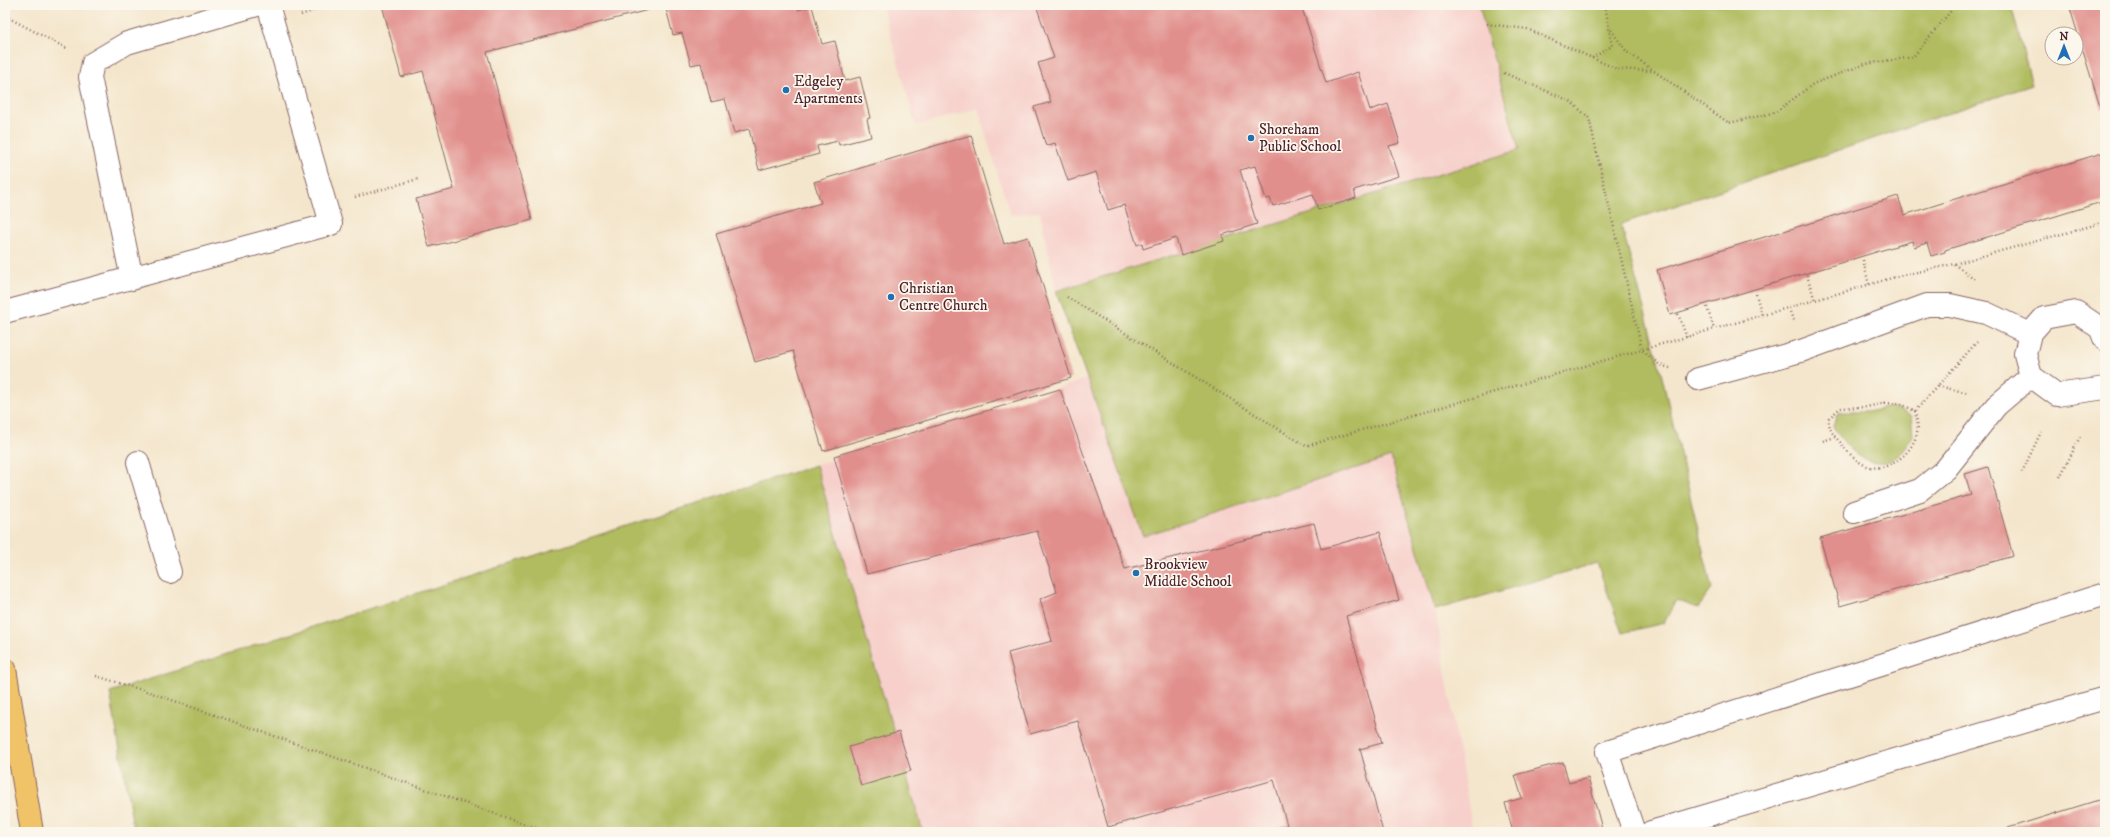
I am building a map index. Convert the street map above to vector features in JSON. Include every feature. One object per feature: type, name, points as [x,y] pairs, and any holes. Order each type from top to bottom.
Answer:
[{"type":"main road","points":[[5,668],[32,832]]},
{"type":"street","points":[[132,279],[90,77],[93,62],[127,43],[257,5]]},
{"type":"street","points":[[5,312],[132,279],[331,224],[268,5]]},
{"type":"street","points":[[1698,379],[1801,350],[1927,305],[1950,305],[1986,313],[2030,334]]},
{"type":"street","points":[[2103,330],[2076,312],[2044,318],[2030,334],[2025,354],[2031,376],[2057,394],[2105,388]]},
{"type":"street","points":[[1854,512],[1920,490],[1946,469],[1996,406],[2031,376]]},
{"type":"street","points":[[138,462],[170,572]]},
{"type":"street","points":[[1634,832],[1607,752],[2105,594]]},
{"type":"street","points":[[1651,832],[2105,698]]},
{"type":"path","points":[[1592,58],[1612,46],[1605,5]]},
{"type":"path","points":[[1610,29],[1628,52],[1730,123],[1776,112],[1813,84],[1865,64],[1913,57],[1950,12],[1951,5]]},
{"type":"path","points":[[5,16],[93,62]]},
{"type":"path","points":[[1487,24],[1527,29],[1617,69],[1654,71]]},
{"type":"path","points":[[1504,73],[1570,101],[1589,118],[1642,350],[1660,365],[1698,379]]},
{"type":"path","points":[[326,205],[418,179]]},
{"type":"path","points":[[1067,297],[1306,446],[1869,285],[2105,222]]},
{"type":"path","points":[[1863,260],[1869,285]]},
{"type":"path","points":[[1807,275],[1815,301]]},
{"type":"path","points":[[1756,294],[1762,316]]},
{"type":"path","points":[[1707,306],[1714,329]]},
{"type":"path","points":[[1678,314],[1687,338]]},
{"type":"path","points":[[1915,411],[1977,341]]},
{"type":"path","points":[[1937,386],[1974,394]]},
{"type":"path","points":[[1891,403],[1908,406],[1915,411],[1918,431],[1914,443],[1905,455],[1883,467],[1866,466],[1854,458],[1835,437],[1830,429],[1828,418],[1840,408],[1866,407],[1891,403]]},
{"type":"path","points":[[2022,472],[2041,432]]},
{"type":"path","points":[[1823,441],[1835,437]]},
{"type":"path","points":[[2060,477],[2080,437]]},
{"type":"path","points":[[96,676],[150,692],[547,832]]},
{"type":"shaded area","name":"Shoreham Public School","points":[[882,5],[1479,5],[1520,150],[1056,291],[1040,212],[1010,215],[978,108],[916,126]]},
{"type":"shaded area","name":"Brookview Middle School","points":[[1087,379],[1143,536],[1391,457],[1435,610],[1473,832],[923,832],[816,465]]},
{"type":"green space","points":[[1479,5],[2011,5],[2032,85],[1621,224],[1658,360],[1712,589],[1698,608],[1676,600],[1664,623],[1622,633],[1597,563],[1435,610],[1391,457],[1143,536],[1056,291],[1519,150]]},
{"type":"green space","points":[[1891,407],[1911,416],[1913,435],[1904,450],[1894,458],[1883,462],[1872,462],[1861,457],[1841,439],[1833,426],[1837,414],[1841,412],[1867,412]]},
{"type":"green space","points":[[816,465],[923,832],[134,832],[110,692]]},
{"type":"building","points":[[382,5],[655,5],[652,9],[487,52],[532,220],[429,247],[416,199],[454,189],[423,71],[401,77]]},
{"type":"building","name":"Edgeley Apartments","points":[[665,5],[796,5],[798,10],[812,6],[822,44],[835,41],[845,81],[860,77],[870,118],[867,119],[871,137],[839,145],[838,141],[817,146],[819,154],[759,170],[749,129],[734,133],[725,99],[711,102],[701,63],[691,65],[682,33],[673,35]]},
{"type":"building","points":[[1036,5],[1301,5],[1326,83],[1358,72],[1370,110],[1388,104],[1400,143],[1389,146],[1399,176],[1354,190],[1356,198],[1318,210],[1313,194],[1273,206],[1270,198],[1266,199],[1255,166],[1240,170],[1257,224],[1222,235],[1224,241],[1181,255],[1176,238],[1143,249],[1142,243],[1137,245],[1124,205],[1108,210],[1096,172],[1068,181],[1055,143],[1046,146],[1034,107],[1051,102],[1038,63],[1054,58]]},
{"type":"building","points":[[2069,5],[2105,5],[2105,109],[2101,110],[2084,54],[2084,26],[2075,26]]},
{"type":"building","name":"Christian Centre Church","points":[[971,135],[1004,244],[1028,237],[1071,378],[823,451],[793,351],[755,362],[716,234],[821,203],[814,182]]},
{"type":"building","points":[[2105,152],[2105,201],[1945,250],[1945,252],[1931,256],[1927,243],[1914,247],[1912,241],[1670,315],[1657,270],[1898,196],[1904,215]]},
{"type":"building","points":[[1060,389],[1125,569],[1314,523],[1321,549],[1380,532],[1399,600],[1346,616],[1382,743],[1360,749],[1383,832],[1264,832],[1287,825],[1274,780],[1108,827],[1078,721],[1030,734],[1008,653],[1052,641],[1040,599],[1057,592],[1037,531],[867,574],[834,456]]},
{"type":"building","points":[[1988,467],[2013,556],[1840,606],[1820,538],[1971,495],[1965,474]]},
{"type":"building","points":[[899,732],[911,771],[861,786],[849,747]]},
{"type":"building","points":[[1563,762],[1569,783],[1588,778],[1603,832],[1513,832],[1505,803],[1522,798],[1515,775]]},
{"type":"building","points":[[2105,798],[2105,832],[1995,832]]},
{"type":"place","name":"Edgeley Apartments","points":[[786,90]]},
{"type":"place","name":"Shoreham Public School","points":[[1251,138]]},
{"type":"place","name":"Christian Centre Church","points":[[891,297]]},
{"type":"place","name":"Brookview Middle School","points":[[1136,573]]}]
